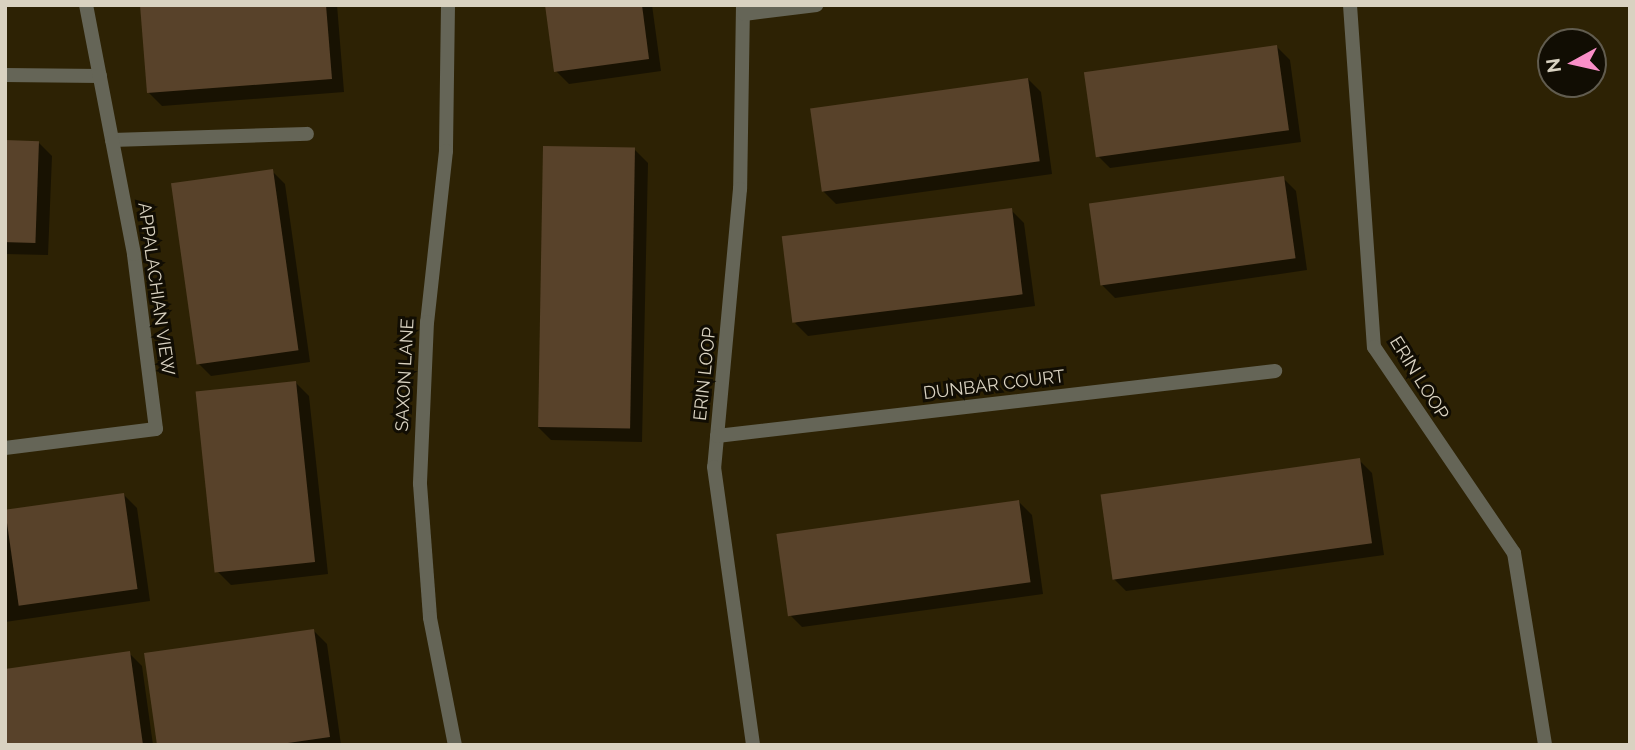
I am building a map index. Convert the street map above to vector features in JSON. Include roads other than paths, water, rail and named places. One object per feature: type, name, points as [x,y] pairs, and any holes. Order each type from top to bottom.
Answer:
[{"type":"street","name":"APPALACHIAN VIEW","points":[[5,448],[156,429],[112,140],[86,5]]},
{"type":"street","name":"SAXON LANE","points":[[448,5],[446,151],[427,322],[420,484],[430,618],[455,745]]},
{"type":"street","points":[[744,10],[816,5]]},
{"type":"street","name":"ERIN LOOP","points":[[1350,5],[1374,347],[1514,553],[1545,745]]},
{"type":"street","name":"ERIN LOOP","points":[[744,10],[740,189],[717,436],[716,486],[753,745]]},
{"type":"street","points":[[5,75],[100,76]]},
{"type":"street","points":[[112,140],[307,134]]},
{"type":"street","name":"DUNBAR COURT","points":[[717,436],[1275,371]]}]
